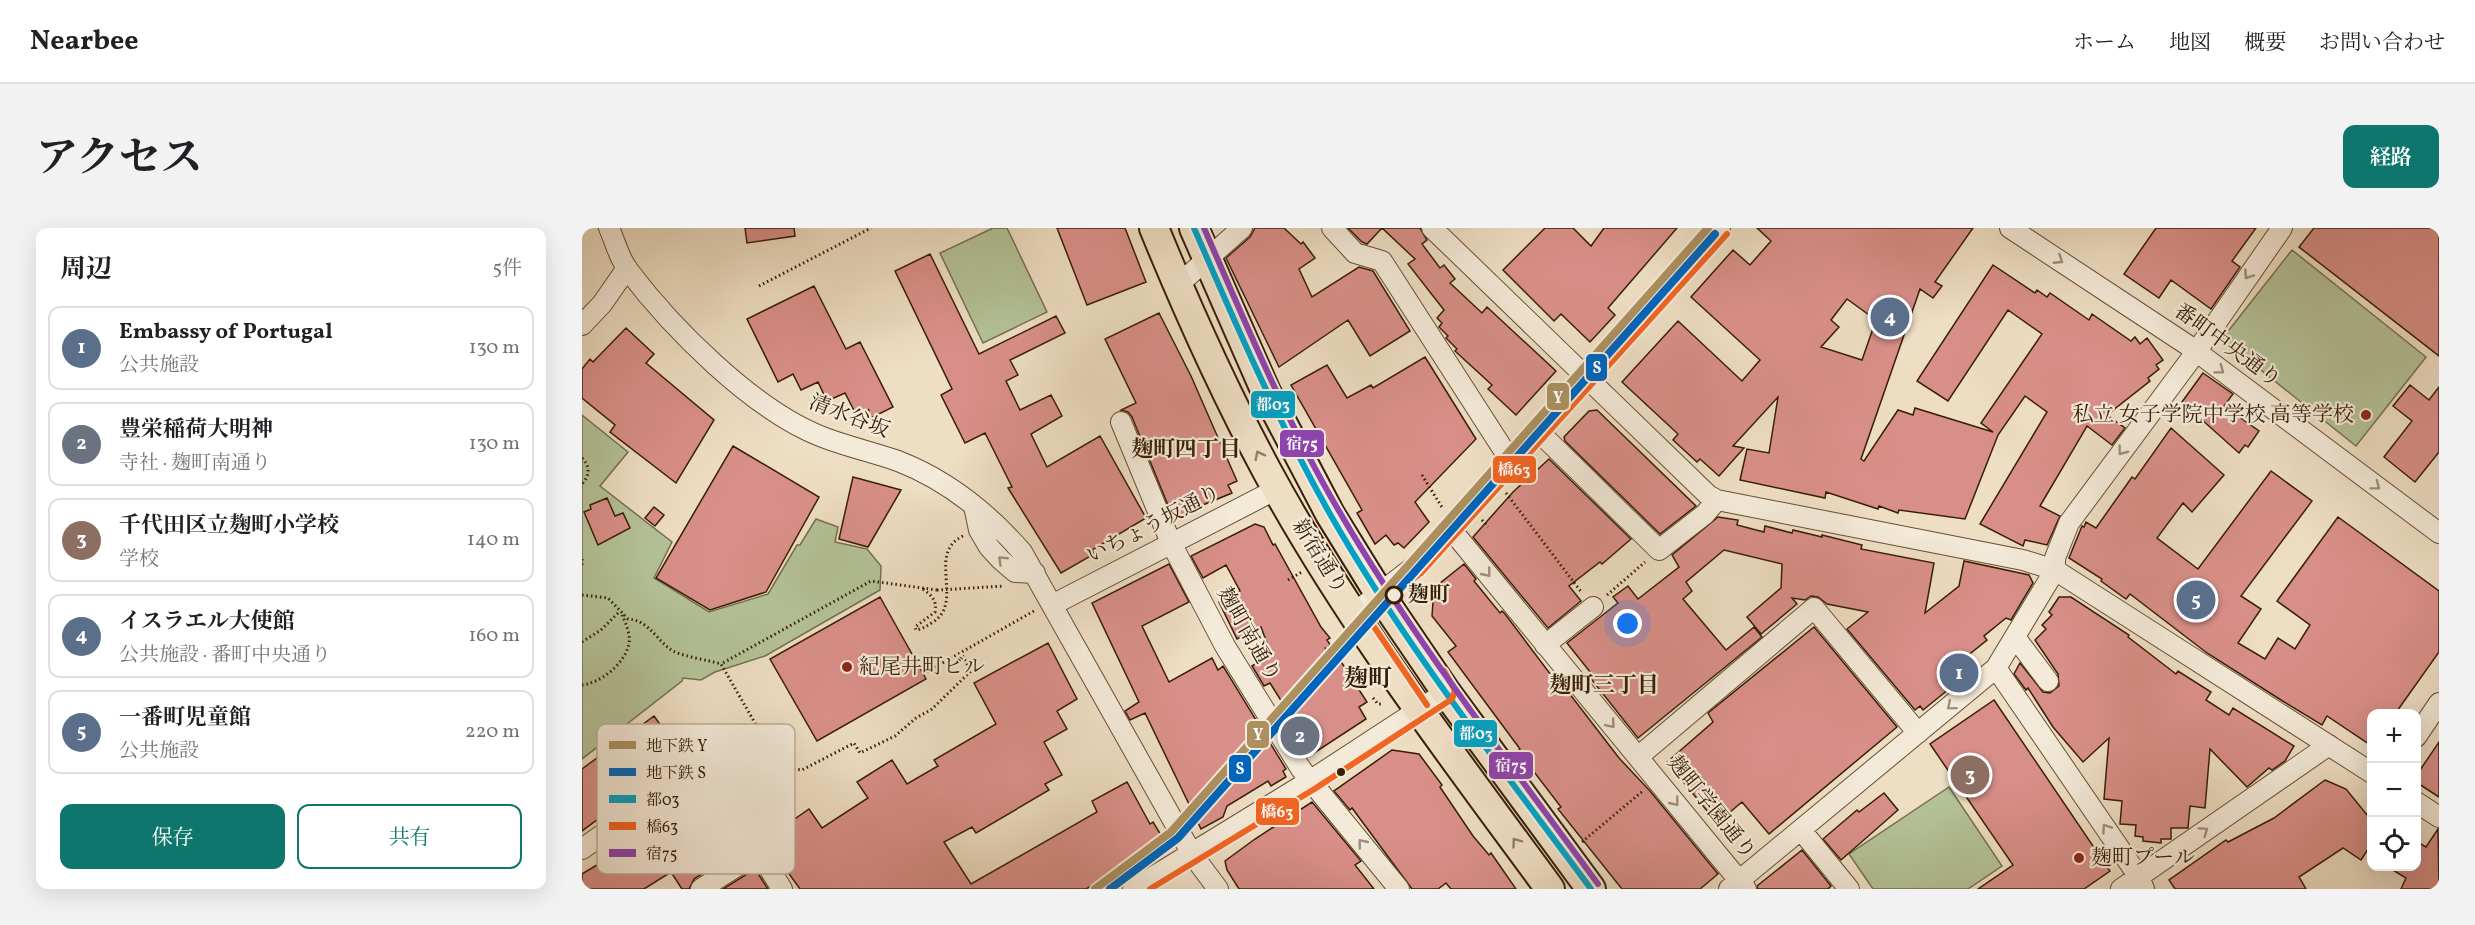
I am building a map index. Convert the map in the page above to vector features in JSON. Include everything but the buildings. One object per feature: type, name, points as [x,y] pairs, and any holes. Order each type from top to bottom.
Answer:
[{"type":"highway","name":"新宿通り","points":[[1154,228],[1234,408],[1349,625],[1420,710],[1550,889]]},
{"type":"highway","name":"新宿通り","points":[[1194,228],[1266,392],[1330,514],[1380,595],[1446,692],[1591,889]]},
{"type":"street","name":"清水谷坂","points":[[609,228],[627,268],[690,340],[753,396],[785,418],[819,435],[922,472],[989,516],[1003,530],[1022,552],[1035,573],[1048,606],[1192,854],[1218,889]]},
{"type":"street","points":[[1178,285],[1242,228]]},
{"type":"street","points":[[1332,228],[1355,253],[1382,261],[1510,460]]},
{"type":"street","points":[[1432,228],[1585,379],[1708,495],[1717,500],[2023,561],[2055,570],[2367,770]]},
{"type":"street","points":[[1349,625],[1415,566],[1720,228]]},
{"type":"street","name":"番町中央通り","points":[[2010,228],[2196,352],[2439,533]]},
{"type":"street","points":[[1738,886],[1801,830],[1996,668],[2055,570],[2055,558],[2069,523],[2196,352],[2282,228]]},
{"type":"street","points":[[582,325],[602,304],[627,268]]},
{"type":"street","name":"麹町南通り","points":[[1121,422],[1171,543],[1225,646],[1301,769],[1399,889]]},
{"type":"street","points":[[1537,430],[1659,550],[1705,514],[1717,500]]},
{"type":"street","name":"いちょう坂通り","points":[[1048,606],[1277,489]]},
{"type":"street","points":[[974,506],[979,530],[989,547],[1015,572],[1035,573]]},
{"type":"street","name":"麹町学園通り","points":[[1450,528],[1656,779],[1738,886]]},
{"type":"street","points":[[1545,645],[1593,607]]},
{"type":"street","points":[[1638,757],[1814,608],[1918,733]]},
{"type":"street","points":[[2015,637],[2048,681]]},
{"type":"street","points":[[1996,668],[2142,883]]},
{"type":"street","points":[[1133,889],[1311,780],[1446,692]]},
{"type":"street","points":[[2421,730],[2439,704]]},
{"type":"street","points":[[2121,889],[2142,883],[2329,745]]},
{"type":"street","points":[[2421,805],[2439,817]]},
{"type":"street","points":[[1801,830],[1849,889]]},
{"type":"street","points":[[582,849],[597,838]]},
{"type":"street","points":[[701,889],[725,874]]},
{"type":"street","points":[[773,874],[782,889]]},
{"type":"path","points":[[759,286],[871,228]]},
{"type":"path","points":[[582,458],[588,465],[589,472],[582,484]]},
{"type":"path","points":[[1422,475],[1443,508]]},
{"type":"path","points":[[1494,477],[1593,607],[1659,550]]},
{"type":"path","points":[[1482,520],[1488,527]]},
{"type":"path","points":[[921,588],[935,599],[936,605],[934,612],[917,624],[916,630],[935,621],[945,613],[947,605],[945,570],[952,544],[956,539],[979,530]]},
{"type":"path","points":[[582,559],[582,566]]},
{"type":"path","points":[[1288,580],[1305,571]]},
{"type":"path","points":[[582,595],[608,598],[628,620],[636,620],[655,633],[672,651],[721,664],[740,656],[871,580],[938,590],[1015,585]]},
{"type":"path","points":[[923,674],[1048,606]]},
{"type":"path","points":[[582,642],[601,630],[621,612]]},
{"type":"path","points":[[582,685],[608,674],[629,646],[627,625],[621,612]]},
{"type":"path","points":[[1325,649],[1349,625]]},
{"type":"path","points":[[795,769],[802,770],[854,743],[860,753],[895,736],[916,718],[932,709],[971,671],[961,653]]},
{"type":"path","points":[[721,664],[756,724]]},
{"type":"path","points":[[1373,698],[1381,704]]},
{"type":"path","points":[[1581,843],[1656,779]]},
{"type":"green space","points":[[993,228],[1007,228],[1047,312],[983,343],[940,253]]},
{"type":"green space","points":[[2292,250],[2426,357],[2356,446],[2222,339]]},
{"type":"green space","points":[[582,415],[628,452],[600,486],[672,542],[654,578],[709,612],[768,594],[797,545],[800,545],[816,519],[838,527],[835,542],[867,549],[881,566],[880,590],[765,656],[715,672],[701,680],[683,678],[627,724],[597,724],[597,747],[582,759]]},
{"type":"green space","points":[[1949,787],[2002,866],[1968,889],[1873,889],[1849,854]]},
{"type":"metro line","name":"Y","points":[[1095,889],[1171,832],[1708,228]]},
{"type":"metro line","name":"S","points":[[1110,889],[1178,838],[1715,234]]},
{"type":"transit line","name":"都03","points":[[1194,228],[1275,409],[1330,514],[1359,563],[1455,705],[1591,889]]},
{"type":"transit line","name":"宿75","points":[[1204,228],[1301,442],[1368,560],[1497,747],[1598,884]]},
{"type":"transit line","name":"橋63","points":[[1427,705],[1366,615],[1422,572],[1727,234]]},
{"type":"transit line","name":"橋63","points":[[1150,889],[1316,788],[1452,699],[1455,690],[1444,671]]},
{"type":"place","name":"イスラエル大使館","points":[[1890,317]]},
{"type":"place","name":"私立 女子学院中学校 高等学校","points":[[2366,415]]},
{"type":"place","name":"麹町","points":[[1394,595]]},
{"type":"place","name":"一番町児童館","points":[[2196,600]]},
{"type":"place","name":"紀尾井町ビル","points":[[847,667]]},
{"type":"place","name":"Embassy of Portugal","points":[[1959,673]]},
{"type":"place","name":"豊栄稲荷大明神","points":[[1300,736]]},
{"type":"place","name":"千代田区立麹町小学校","points":[[1970,775]]},
{"type":"place","name":"麹町プール","points":[[2079,858]]},
{"type":"district","name":"麹町四丁目","points":[[1186,450]]},
{"type":"district","name":"麹町","points":[[1368,680]]},
{"type":"district","name":"麹町三丁目","points":[[1604,686]]}]
